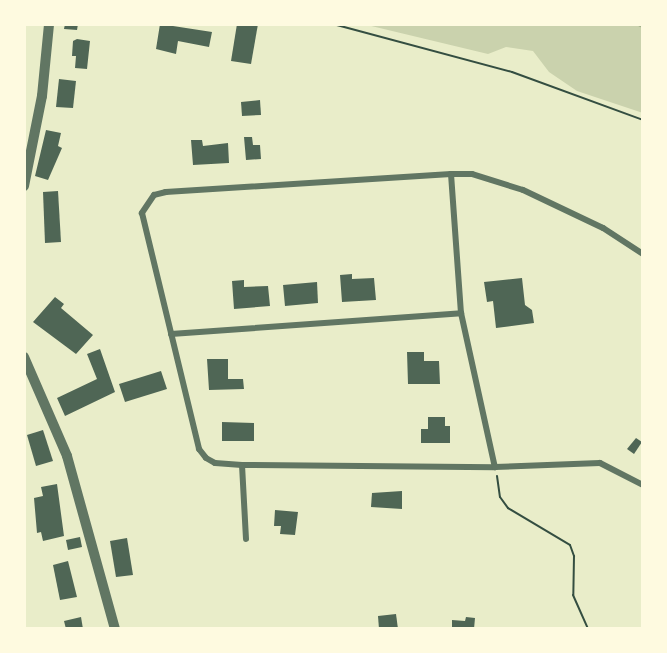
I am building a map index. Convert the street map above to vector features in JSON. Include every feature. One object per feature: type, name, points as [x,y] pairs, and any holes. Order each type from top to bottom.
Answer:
[{"type":"street","points":[[24,186],[42,96],[49,24]]},
{"type":"street","points":[[451,174],[461,313],[495,466]]},
{"type":"street","points":[[643,254],[603,228],[524,190],[472,174],[154,195],[142,213],[199,449],[215,463],[495,466],[600,463],[643,485]]},
{"type":"street","points":[[171,334],[461,313]]},
{"type":"street","points":[[24,357],[67,456],[115,629]]},
{"type":"street","points":[[242,465],[246,539]]},
{"type":"path","points":[[333,24],[512,72],[643,120]]},
{"type":"path","points":[[495,466],[500,497],[508,508],[570,545],[574,556],[573,595],[588,629]]},
{"type":"green space","points":[[363,24],[634,24],[643,27],[643,113],[577,91],[549,72],[533,51],[506,47],[488,54]]},
{"type":"building","points":[[65,24],[78,24],[77,30],[64,29]]},
{"type":"building","points":[[160,24],[212,32],[209,47],[178,41],[176,54],[156,49]]},
{"type":"building","points":[[237,24],[258,24],[251,64],[231,61]]},
{"type":"building","points":[[77,39],[90,41],[87,69],[75,68],[76,56],[72,56],[73,41]]},
{"type":"building","points":[[59,79],[76,81],[73,108],[56,107]]},
{"type":"building","points":[[260,100],[261,115],[242,116],[241,102]]},
{"type":"building","points":[[46,130],[61,133],[58,146],[62,148],[48,180],[35,176]]},
{"type":"building","points":[[244,137],[252,137],[253,145],[260,145],[261,159],[246,160]]},
{"type":"building","points":[[191,140],[202,140],[203,146],[228,143],[229,163],[193,165]]},
{"type":"building","points":[[58,191],[61,242],[45,243],[43,192]]},
{"type":"building","points":[[352,274],[352,279],[374,278],[376,300],[342,302],[340,275]]},
{"type":"building","points":[[522,278],[525,305],[532,310],[534,323],[496,328],[493,301],[487,302],[484,282]]},
{"type":"building","points":[[244,280],[244,287],[268,286],[270,306],[234,309],[232,281]]},
{"type":"building","points":[[317,282],[318,303],[285,306],[283,285]]},
{"type":"building","points":[[55,297],[64,304],[61,308],[93,335],[76,354],[33,322]]},
{"type":"building","points":[[100,349],[115,392],[65,416],[57,398],[97,379],[87,354]]},
{"type":"building","points":[[407,352],[424,352],[424,361],[439,361],[440,384],[408,384]]},
{"type":"building","points":[[207,359],[228,359],[228,379],[243,379],[244,389],[209,390]]},
{"type":"building","points":[[161,371],[167,389],[125,402],[119,384]]},
{"type":"building","points":[[428,417],[445,417],[445,426],[450,426],[450,443],[421,443],[421,429],[428,429]]},
{"type":"building","points":[[222,422],[254,423],[254,441],[222,441]]},
{"type":"building","points":[[43,430],[53,461],[36,466],[27,435]]},
{"type":"building","points":[[636,438],[642,442],[634,454],[627,449]]},
{"type":"building","points":[[57,484],[64,536],[43,541],[41,532],[37,533],[34,498],[43,496],[41,487]]},
{"type":"building","points":[[402,491],[402,509],[371,507],[372,493]]},
{"type":"building","points":[[275,510],[298,512],[295,535],[280,534],[281,526],[274,526]]},
{"type":"building","points":[[80,537],[82,547],[68,550],[66,540]]},
{"type":"building","points":[[127,538],[133,575],[116,577],[110,541]]},
{"type":"building","points":[[68,561],[77,597],[60,600],[53,565]]},
{"type":"building","points":[[396,614],[398,629],[379,629],[378,616]]},
{"type":"building","points":[[81,617],[83,629],[66,629],[64,621]]},
{"type":"building","points":[[466,617],[475,618],[474,629],[452,629],[452,620],[465,621]]}]
